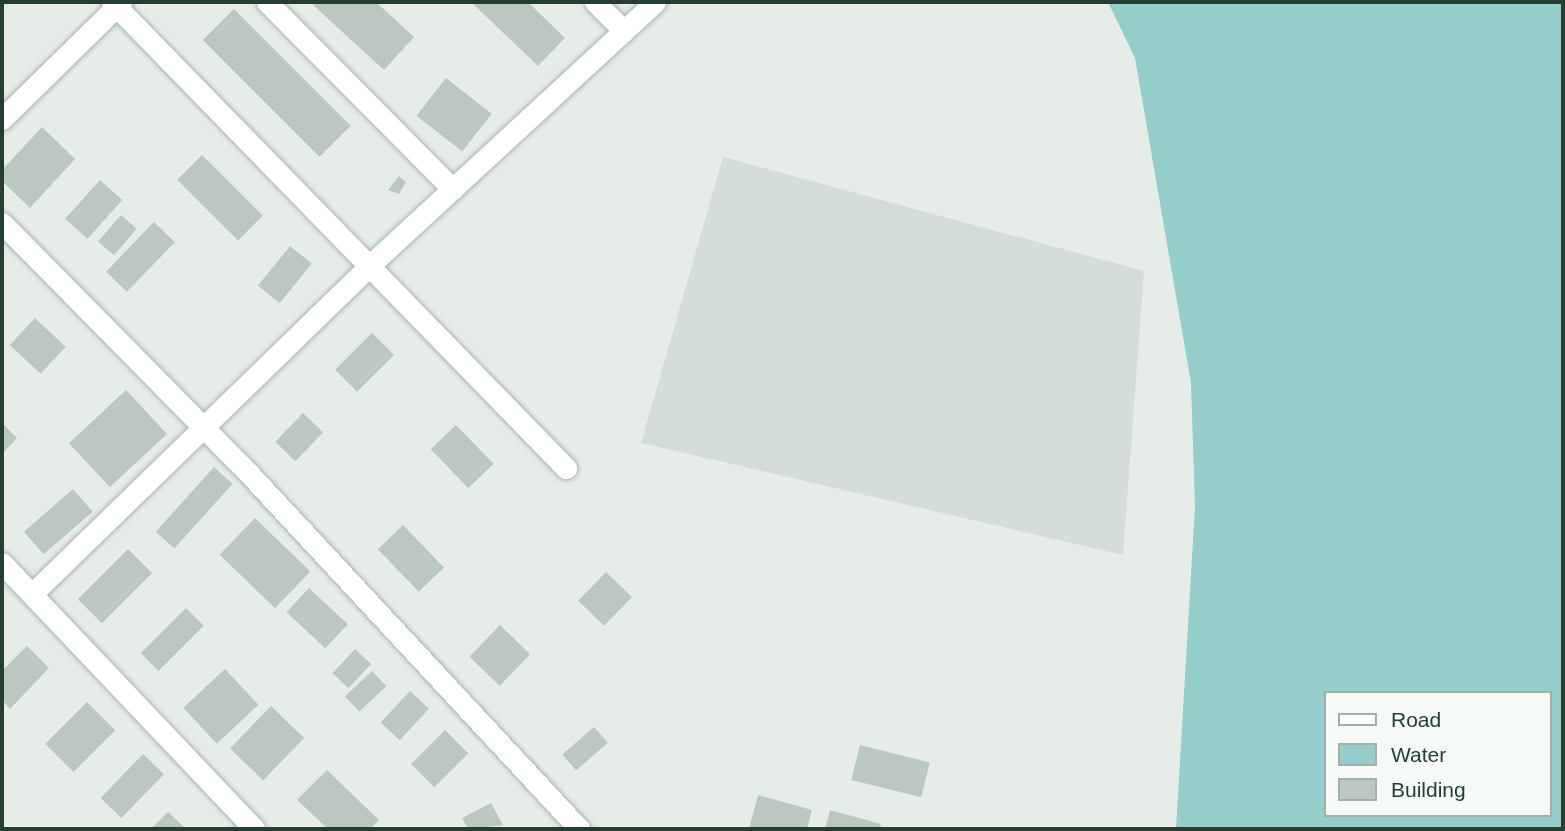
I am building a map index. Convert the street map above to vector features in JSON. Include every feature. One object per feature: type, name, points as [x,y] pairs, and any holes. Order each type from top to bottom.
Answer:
[{"type":"street","points":[[267,2],[453,189]]},
{"type":"street","points":[[595,2],[624,31]]},
{"type":"street","points":[[32,594],[369,266],[655,2]]},
{"type":"street","points":[[2,119],[117,3],[566,468]]},
{"type":"street","points":[[2,223],[203,426],[579,829]]},
{"type":"street","points":[[2,563],[254,829]]},
{"type":"shaded area","points":[[723,157],[1144,271],[1123,555],[641,443]]},
{"type":"water","points":[[1108,2],[1563,2],[1563,829],[1176,829],[1195,507],[1191,383],[1135,58]]},
{"type":"building","points":[[316,2],[376,2],[414,37],[384,70],[313,5]]},
{"type":"building","points":[[471,2],[528,2],[565,38],[538,66]]},
{"type":"building","points":[[234,9],[351,126],[320,157],[203,40]]},
{"type":"building","points":[[446,78],[492,114],[462,152],[416,116]]},
{"type":"building","points":[[42,127],[75,159],[30,208],[2,181],[2,170]]},
{"type":"building","points":[[202,155],[263,216],[238,241],[177,180]]},
{"type":"building","points":[[399,176],[406,182],[399,194],[388,190]]},
{"type":"building","points":[[100,180],[122,200],[87,239],[65,219]]},
{"type":"building","points":[[121,215],[137,229],[114,255],[98,241]]},
{"type":"building","points":[[154,222],[175,242],[127,292],[106,272]]},
{"type":"building","points":[[290,246],[312,264],[280,303],[258,286]]},
{"type":"building","points":[[35,318],[66,347],[40,374],[10,345]]},
{"type":"building","points":[[372,333],[394,355],[357,392],[335,370]]},
{"type":"building","points":[[126,390],[167,434],[110,487],[69,443]]},
{"type":"building","points":[[303,413],[323,432],[295,461],[275,442]]},
{"type":"building","points":[[2,423],[17,438],[2,454]]},
{"type":"building","points":[[456,425],[494,464],[468,488],[431,449]]},
{"type":"building","points":[[214,467],[233,484],[174,548],[156,532]]},
{"type":"building","points":[[73,489],[93,512],[44,554],[24,532]]},
{"type":"building","points":[[255,518],[310,571],[275,608],[220,555]]},
{"type":"building","points":[[403,525],[444,567],[419,592],[378,549]]},
{"type":"building","points":[[128,549],[152,573],[102,623],[78,599]]},
{"type":"building","points":[[606,572],[632,597],[604,626],[578,601]]},
{"type":"building","points":[[309,588],[348,624],[325,648],[286,612]]},
{"type":"building","points":[[186,608],[204,626],[158,671],[141,653]]},
{"type":"building","points":[[500,625],[530,654],[500,686],[469,657]]},
{"type":"building","points":[[27,646],[49,668],[10,709],[2,700],[2,671]]},
{"type":"building","points":[[355,649],[371,664],[349,688],[332,673]]},
{"type":"building","points":[[225,669],[258,705],[217,744],[183,708]]},
{"type":"building","points":[[372,671],[386,686],[359,712],[345,696]]},
{"type":"building","points":[[410,691],[429,709],[400,740],[381,722]]},
{"type":"building","points":[[87,702],[115,730],[74,772],[45,744]]},
{"type":"building","points":[[271,706],[304,738],[263,780],[230,748]]},
{"type":"building","points":[[594,727],[608,743],[576,770],[562,755]]},
{"type":"building","points":[[445,730],[468,753],[434,787],[411,764]]},
{"type":"building","points":[[860,745],[930,762],[921,797],[851,780]]},
{"type":"building","points":[[143,754],[164,774],[121,818],[101,798]]},
{"type":"building","points":[[327,770],[379,820],[370,829],[328,829],[297,800]]},
{"type":"building","points":[[758,795],[812,810],[807,829],[749,829]]},
{"type":"building","points":[[491,803],[503,825],[468,829],[462,818]]},
{"type":"building","points":[[830,810],[881,824],[879,829],[825,829]]},
{"type":"building","points":[[168,812],[186,829],[151,829]]}]
